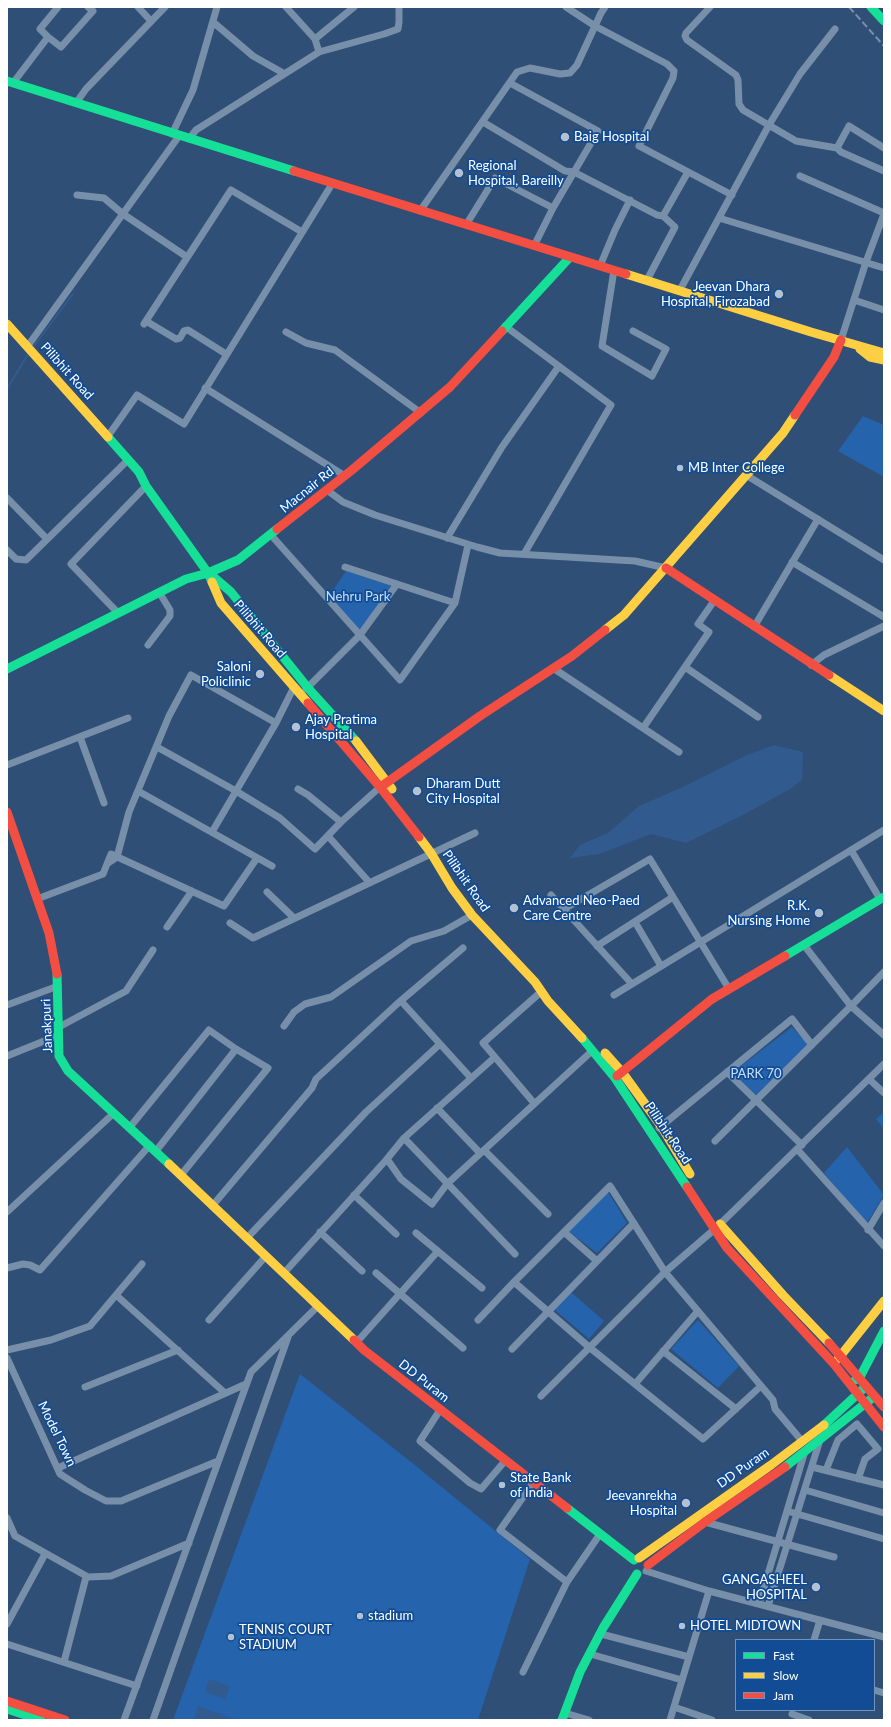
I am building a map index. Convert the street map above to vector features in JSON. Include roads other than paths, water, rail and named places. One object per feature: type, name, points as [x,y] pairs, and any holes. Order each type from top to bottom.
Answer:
[{"type":"main road","points":[[871,7],[884,21]]},
{"type":"main road","points":[[10,82],[332,184],[680,290],[811,332],[884,353]]},
{"type":"main road","name":"Macnair Rd","points":[[7,669],[186,579],[208,573],[238,560],[271,536],[421,413],[450,387],[570,257]]},
{"type":"main road","name":"Pilibhit Road","points":[[7,324],[139,472],[146,486],[208,573],[221,604],[294,687],[384,784],[433,852],[452,888],[472,915],[542,991],[592,1051],[619,1075],[652,1133],[718,1226],[727,1248],[834,1364],[884,1427]]},
{"type":"main road","points":[[208,573],[231,592],[308,688],[357,742],[384,784],[480,716],[572,656],[624,615],[783,433],[834,357],[841,340]]},
{"type":"main road","points":[[855,345],[868,341],[884,346]]},
{"type":"main road","points":[[855,345],[870,357],[884,360]]},
{"type":"main road","points":[[666,568],[884,712]]},
{"type":"main road","name":"Janakpuri","points":[[7,812],[49,933],[58,986],[59,1056],[68,1071],[213,1205]]},
{"type":"main road","points":[[433,852],[477,908],[661,1126],[718,1226],[782,1295],[841,1355],[884,1407]]},
{"type":"main road","points":[[619,1075],[712,999],[882,898]]},
{"type":"main road","name":"DD Puram","points":[[213,1205],[356,1343],[533,1483],[600,1534],[637,1559],[802,1442],[828,1422],[866,1386]]},
{"type":"main road","points":[[834,1364],[884,1301]]},
{"type":"main road","points":[[850,1384],[860,1377],[884,1331]]},
{"type":"main road","name":"DD Puram","points":[[644,1570],[706,1522],[786,1466],[875,1396]]},
{"type":"main road","points":[[564,1716],[580,1672],[601,1634],[644,1570],[645,1560],[637,1559],[632,1566],[644,1570]]},
{"type":"main road","points":[[7,1701],[65,1720]]},
{"type":"main road","points":[[7,1709],[25,1717],[41,1720]]},
{"type":"street","points":[[58,7],[40,29],[61,47],[93,12],[88,7]]},
{"type":"street","points":[[138,7],[150,20]]},
{"type":"street","points":[[76,103],[86,89],[150,20],[165,7]]},
{"type":"street","points":[[29,349],[176,135],[193,90],[217,7]]},
{"type":"street","points":[[286,7],[315,39],[319,52]]},
{"type":"street","points":[[315,39],[354,7]]},
{"type":"street","points":[[189,139],[196,130],[283,73],[319,52],[398,29],[399,7]]},
{"type":"street","points":[[566,7],[595,26],[667,64],[674,71],[673,78],[639,146],[732,195]]},
{"type":"street","points":[[420,211],[517,72],[530,68],[560,74],[570,73],[578,65],[605,7]]},
{"type":"street","points":[[710,7],[686,33],[685,36],[687,40],[736,75],[738,80],[739,104],[744,110],[796,141],[837,148],[841,152],[884,171]]},
{"type":"street","points":[[213,22],[253,56],[283,73]]},
{"type":"street","points":[[680,290],[769,125],[800,74],[836,29]]},
{"type":"street","points":[[10,82],[48,37]]},
{"type":"street","points":[[510,83],[598,131],[553,208],[534,246]]},
{"type":"street","points":[[483,122],[565,171],[574,172],[663,216],[675,227],[647,280]]},
{"type":"street","points":[[837,148],[849,126],[884,148]]},
{"type":"street","points":[[663,216],[688,172]]},
{"type":"street","points":[[800,176],[884,214],[866,262],[841,340]]},
{"type":"street","points":[[466,225],[496,178],[553,208]]},
{"type":"street","points":[[108,436],[137,395],[184,424],[332,184]]},
{"type":"street","points":[[226,354],[188,330],[184,331],[180,338],[176,339],[145,322],[231,190],[302,232]]},
{"type":"street","points":[[77,195],[104,198],[123,214],[187,257]]},
{"type":"street","points":[[600,266],[615,230],[630,200]]},
{"type":"street","points":[[719,218],[884,268]]},
{"type":"street","points":[[614,270],[602,346],[652,376],[666,349],[633,331]]},
{"type":"street","points":[[854,300],[884,310]]},
{"type":"street","points":[[505,326],[611,405],[524,554]]},
{"type":"street","points":[[286,332],[306,343],[335,350],[421,413]]},
{"type":"street","points":[[447,538],[502,447],[559,366]]},
{"type":"street","points":[[205,388],[345,476]]},
{"type":"street","points":[[7,550],[16,559],[26,560],[128,460]]},
{"type":"street","points":[[746,475],[884,560]]},
{"type":"street","points":[[118,613],[71,564],[146,486]]},
{"type":"street","points":[[327,490],[343,502],[375,515],[468,545],[500,553],[635,561],[666,568]]},
{"type":"street","points":[[7,498],[48,539]]},
{"type":"street","points":[[754,626],[818,519]]},
{"type":"street","points":[[271,536],[400,680],[455,603],[468,545]]},
{"type":"street","points":[[792,562],[884,617]]},
{"type":"street","points":[[345,567],[455,603]]},
{"type":"street","points":[[301,694],[360,635],[397,584]]},
{"type":"street","points":[[148,645],[170,616],[170,610],[159,592]]},
{"type":"street","points":[[642,728],[709,632],[698,624],[714,600]]},
{"type":"street","points":[[812,665],[824,655],[884,626]]},
{"type":"street","points":[[685,667],[758,717]]},
{"type":"street","points":[[553,668],[679,752]]},
{"type":"street","points":[[117,857],[129,812],[157,748],[169,716],[191,675],[276,723]]},
{"type":"street","points":[[212,832],[276,723],[294,687]]},
{"type":"street","points":[[7,765],[128,718]]},
{"type":"street","points":[[80,737],[104,803]]},
{"type":"street","points":[[157,748],[236,791],[280,818],[315,849],[341,822],[384,784]]},
{"type":"street","points":[[298,789],[308,795],[341,822]]},
{"type":"street","points":[[138,791],[272,866]]},
{"type":"street","points":[[614,995],[884,830]]},
{"type":"street","points":[[230,923],[252,938],[475,833]]},
{"type":"street","points":[[328,836],[369,882]]},
{"type":"street","points":[[851,850],[882,898]]},
{"type":"street","points":[[37,899],[103,874],[111,854],[224,906],[257,858]]},
{"type":"street","points":[[564,909],[650,859],[729,989]]},
{"type":"street","points":[[167,927],[192,891]]},
{"type":"street","points":[[267,892],[294,918]]},
{"type":"street","points":[[551,895],[632,984]]},
{"type":"street","points":[[597,946],[673,897]]},
{"type":"street","points":[[284,1026],[294,1012],[305,1004],[331,997],[411,941],[426,935],[444,931],[472,915]]},
{"type":"street","points":[[635,922],[662,966]]},
{"type":"street","points":[[804,945],[851,1006],[884,1035]]},
{"type":"street","points":[[213,1205],[312,1088],[316,1079],[400,1001],[463,948]]},
{"type":"street","points":[[7,1056],[59,1031],[126,991],[153,950]]},
{"type":"street","points":[[715,1141],[884,972]]},
{"type":"street","points":[[7,1005],[58,986]]},
{"type":"street","points":[[534,1103],[484,1043],[542,991]]},
{"type":"street","points":[[400,1001],[471,1078]]},
{"type":"street","points":[[652,1133],[792,1020],[812,1045]]},
{"type":"street","points":[[130,1127],[209,1030],[236,1049],[268,1068],[181,1175]]},
{"type":"street","points":[[247,1238],[366,1112],[440,1044]]},
{"type":"street","points":[[7,1268],[23,1264],[30,1265],[40,1270],[153,1148],[236,1049]]},
{"type":"street","points":[[387,1159],[401,1179],[432,1204],[447,1184],[592,1051]]},
{"type":"street","points":[[284,1273],[387,1159],[404,1138],[495,1057]]},
{"type":"street","points":[[540,1396],[665,1272],[718,1226],[884,1064]]},
{"type":"street","points":[[727,1072],[799,1147],[868,1230],[884,1246]]},
{"type":"street","points":[[869,1078],[884,1093]]},
{"type":"street","points":[[437,1108],[548,1214]]},
{"type":"street","points":[[7,1212],[114,1113]]},
{"type":"street","points":[[404,1138],[516,1254]]},
{"type":"street","points":[[478,1320],[610,1186],[665,1272],[774,1400],[775,1409],[802,1442]]},
{"type":"street","points":[[354,1195],[396,1234]]},
{"type":"street","points":[[868,1230],[884,1203]]},
{"type":"street","points":[[512,1349],[634,1223]]},
{"type":"street","points":[[320,1232],[362,1271]]},
{"type":"street","points":[[564,1232],[597,1261]]},
{"type":"street","points":[[416,1234],[482,1288]]},
{"type":"street","points":[[356,1343],[438,1251]]},
{"type":"street","points":[[209,1320],[266,1256]]},
{"type":"street","points":[[7,1350],[51,1340],[90,1326],[142,1264]]},
{"type":"street","points":[[376,1273],[463,1348]]},
{"type":"street","points":[[514,1282],[589,1347],[703,1439],[761,1386]]},
{"type":"street","points":[[116,1295],[225,1393]]},
{"type":"street","points":[[124,1720],[251,1372],[318,1306]]},
{"type":"street","points":[[635,1384],[698,1311]]},
{"type":"street","points":[[153,1720],[288,1335]]},
{"type":"street","points":[[85,1387],[178,1350]]},
{"type":"street","points":[[663,1351],[736,1409]]},
{"type":"street","name":"Model Town","points":[[7,1358],[60,1474],[106,1501],[121,1501],[218,1461]]},
{"type":"street","points":[[58,1468],[246,1384]]},
{"type":"street","points":[[440,1410],[420,1441],[470,1484],[481,1489],[505,1461]]},
{"type":"street","points":[[826,1470],[838,1440],[857,1424],[878,1449],[865,1459],[858,1479]]},
{"type":"street","points":[[768,1606],[820,1440]]},
{"type":"street","points":[[759,1604],[805,1451]]},
{"type":"street","points":[[812,1467],[884,1485]]},
{"type":"street","points":[[533,1483],[500,1530],[567,1582]]},
{"type":"street","points":[[804,1490],[884,1513]]},
{"type":"street","points":[[787,1511],[884,1539]]},
{"type":"street","points":[[7,1520],[16,1536],[86,1577],[100,1578],[111,1576],[189,1543]]},
{"type":"street","points":[[706,1522],[834,1557]]},
{"type":"street","points":[[523,1672],[567,1582],[600,1534]]},
{"type":"street","points":[[7,1624],[46,1554]]},
{"type":"street","points":[[644,1570],[709,1591],[884,1637]]},
{"type":"street","points":[[64,1662],[86,1577]]},
{"type":"street","points":[[670,1720],[709,1591]]},
{"type":"street","points":[[814,1639],[820,1620]]},
{"type":"street","points":[[601,1634],[689,1657]]},
{"type":"street","points":[[7,1644],[137,1686]]},
{"type":"street","points":[[590,1654],[682,1680]]},
{"type":"street","points":[[674,1707],[712,1720]]},
{"type":"street","points":[[792,1715],[809,1720]]},
{"type":"street","points":[[564,1716],[590,1720]]},
{"type":"waterway","points":[[34,346],[73,294]]},
{"type":"waterway","points":[[7,389],[28,354]]},
{"type":"railway","points":[[849,7],[884,46]]},
{"type":"place","name":"Baig Hospital","points":[[565,137]]},
{"type":"place","name":"Regional Hospital, Bareilly","points":[[459,173]]},
{"type":"place","name":"Jeevan Dhara Hospital, Firozabad","points":[[779,294]]},
{"type":"place","name":"MB Inter College","points":[[680,468]]},
{"type":"place","name":"Saloni Policlinic","points":[[260,674]]},
{"type":"place","name":"Ajay Pratima Hospital","points":[[296,727]]},
{"type":"place","name":"Dharam Dutt City Hospital","points":[[417,791]]},
{"type":"place","name":"Advanced Neo-Paed Care Centre","points":[[514,908]]},
{"type":"place","name":"R.K. Nursing Home","points":[[819,913]]},
{"type":"place","name":"State Bank of India","points":[[502,1485]]},
{"type":"place","name":"Jeevanrekha Hospital","points":[[686,1503]]},
{"type":"place","name":"GANGASHEEL HOSPITAL","points":[[816,1587]]},
{"type":"place","name":"stadium","points":[[360,1616]]},
{"type":"place","name":"HOTEL MIDTOWN","points":[[682,1626]]},
{"type":"place","name":"TENNIS COURT STADIUM","points":[[231,1637]]},
{"type":"park label","name":"Nehru Park","points":[[358,597]]},
{"type":"park label","name":"PARK 70","points":[[756,1074]]}]
